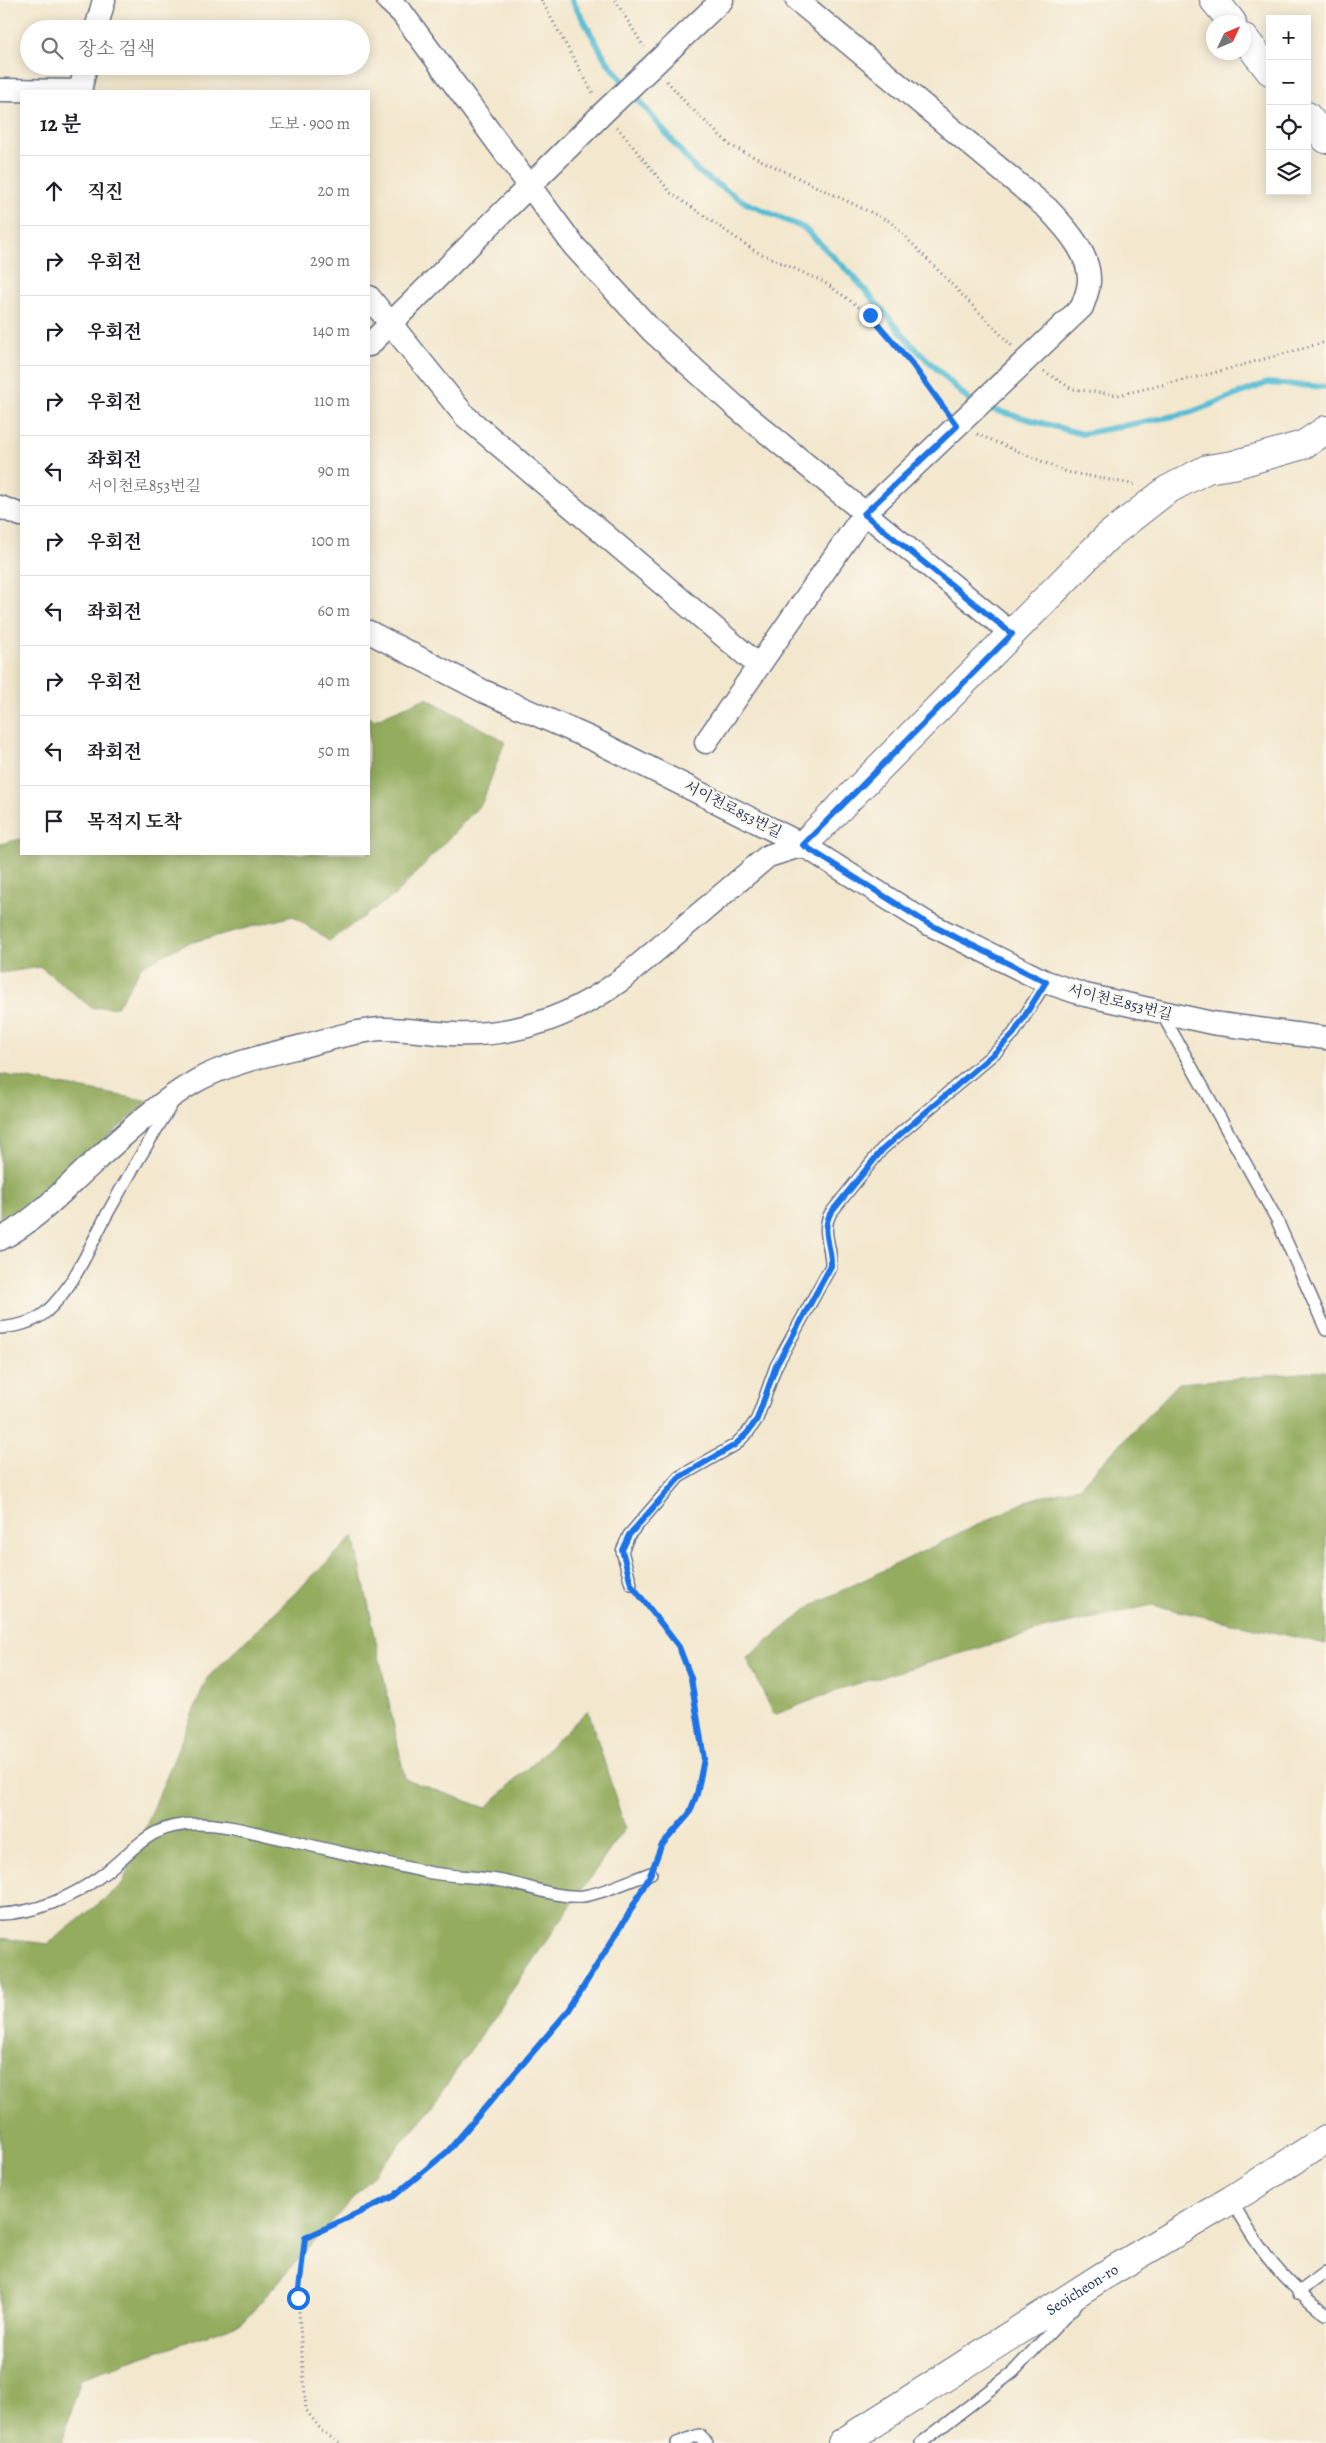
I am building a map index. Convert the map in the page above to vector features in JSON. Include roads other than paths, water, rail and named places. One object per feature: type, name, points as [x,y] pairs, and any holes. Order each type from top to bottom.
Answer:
[{"type":"street","points":[[98,20],[104,0]]},
{"type":"street","points":[[388,0],[402,13],[574,246],[652,331],[736,407],[1012,634]]},
{"type":"street","points":[[370,345],[607,110],[722,0]]},
{"type":"street","points":[[706,742],[864,514],[1082,307],[1089,286],[1085,258],[1067,229],[1048,209],[797,0]]},
{"type":"street","points":[[1214,0],[1226,15]]},
{"type":"street","points":[[1251,47],[1266,67]]},
{"type":"street","points":[[80,90],[84,75]]},
{"type":"street","points":[[0,90],[20,90]]},
{"type":"street","points":[[1311,121],[1326,139]]},
{"type":"street","points":[[370,297],[465,416],[759,666]]},
{"type":"street","points":[[0,1239],[26,1223],[135,1126],[197,1080],[218,1071],[303,1046],[382,1029],[485,1034],[516,1030],[541,1023],[598,997],[621,980],[768,856],[803,845],[1107,537],[1167,490],[1207,469],[1233,465],[1303,445],[1326,430]]},
{"type":"street","points":[[0,507],[20,515]]},
{"type":"street","name":"서이천로853번길","points":[[370,633],[483,691],[600,743],[803,845],[927,923],[1046,982],[1085,995],[1212,1023],[1326,1038]]},
{"type":"street","name":"Seoicheon-ro","points":[[842,2443],[1103,2276],[1232,2200],[1326,2139]]},
{"type":"lane","points":[[631,1584],[622,1550],[629,1535],[680,1477],[735,1445],[757,1419],[776,1366],[831,1266],[832,1254],[825,1232],[825,1224],[830,1214],[882,1150],[998,1050],[1014,1033],[1046,982]]},
{"type":"lane","points":[[1161,1012],[1276,1218],[1326,1330]]},
{"type":"lane","points":[[0,1328],[15,1327],[31,1321],[44,1313],[64,1291],[142,1151],[180,1092]]},
{"type":"lane","points":[[0,1914],[13,1914],[49,1905],[72,1894],[99,1878],[131,1848],[155,1832],[176,1825],[199,1824],[233,1828],[429,1872],[501,1881],[560,1896],[585,1896],[651,1873]]},
{"type":"lane","points":[[1232,2200],[1254,2241],[1276,2270],[1298,2293],[1326,2314]]},
{"type":"lane","points":[[1298,2293],[1326,2272]]},
{"type":"lane","points":[[921,2443],[1013,2372],[1103,2276]]},
{"type":"lane","points":[[677,2443],[698,2435],[707,2443]]},
{"type":"waterway","points":[[572,0],[606,60],[697,171],[746,203],[804,228],[853,276],[912,345],[973,404]]},
{"type":"waterway","points":[[983,407],[1082,434],[1189,413],[1267,383],[1326,387]]}]
